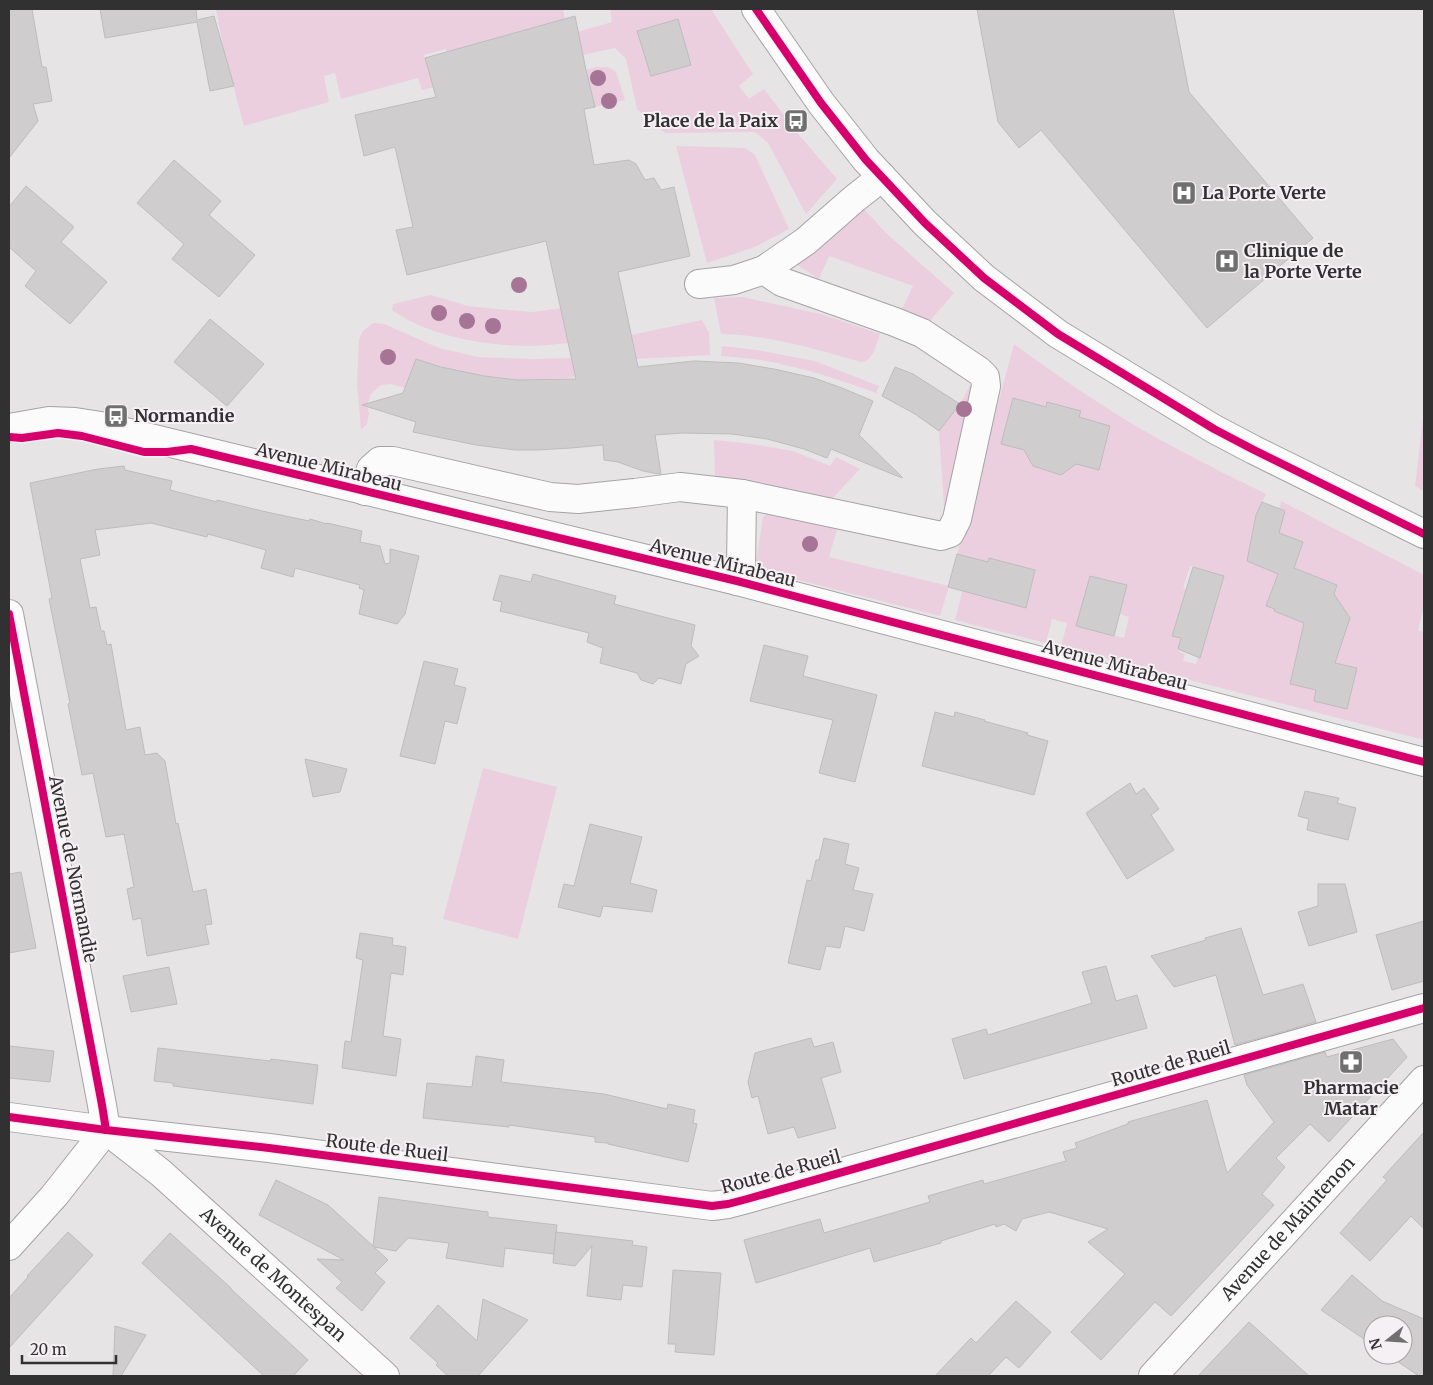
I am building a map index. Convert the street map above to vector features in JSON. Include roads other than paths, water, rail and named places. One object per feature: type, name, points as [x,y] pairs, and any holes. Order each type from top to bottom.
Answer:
[{"type":"street","points":[[756,9],[821,103],[866,160],[925,223],[984,278],[1058,334],[1214,429],[1424,534]]},
{"type":"street","points":[[699,284],[734,280],[764,270],[806,241],[882,177]]},
{"type":"street","points":[[364,491],[371,469],[380,460],[393,461],[550,497],[578,499],[680,487],[742,494],[941,536],[950,533],[957,520],[986,386],[985,377],[979,371],[922,334],[895,322],[782,282],[764,270]]},
{"type":"street","name":"Avenue Mirabeau","points":[[9,428],[49,421],[101,426],[736,581],[1424,762]]},
{"type":"street","points":[[736,581],[741,567],[742,494]]},
{"type":"street","name":"Avenue de Normandie","points":[[9,614],[106,1130]]},
{"type":"street","name":"Route de Rueil","points":[[9,1117],[269,1148],[712,1206],[747,1199],[1424,1008]]},
{"type":"street","name":"Avenue de Maintenon","points":[[1153,1376],[1424,1080]]},
{"type":"street","points":[[9,1246],[54,1196],[106,1130]]},
{"type":"street","name":"Avenue de Montespan","points":[[106,1130],[161,1173],[385,1376]]},
{"type":"place","name":"Place de la Paix","points":[[796,121]]},
{"type":"place","name":"La Porte Verte","points":[[1184,193]]},
{"type":"place","name":"Clinique de la Porte Verte","points":[[1227,261]]},
{"type":"place","name":"Normandie","points":[[116,416]]},
{"type":"place","name":"Pharmacie Matar","points":[[1351,1062]]}]
